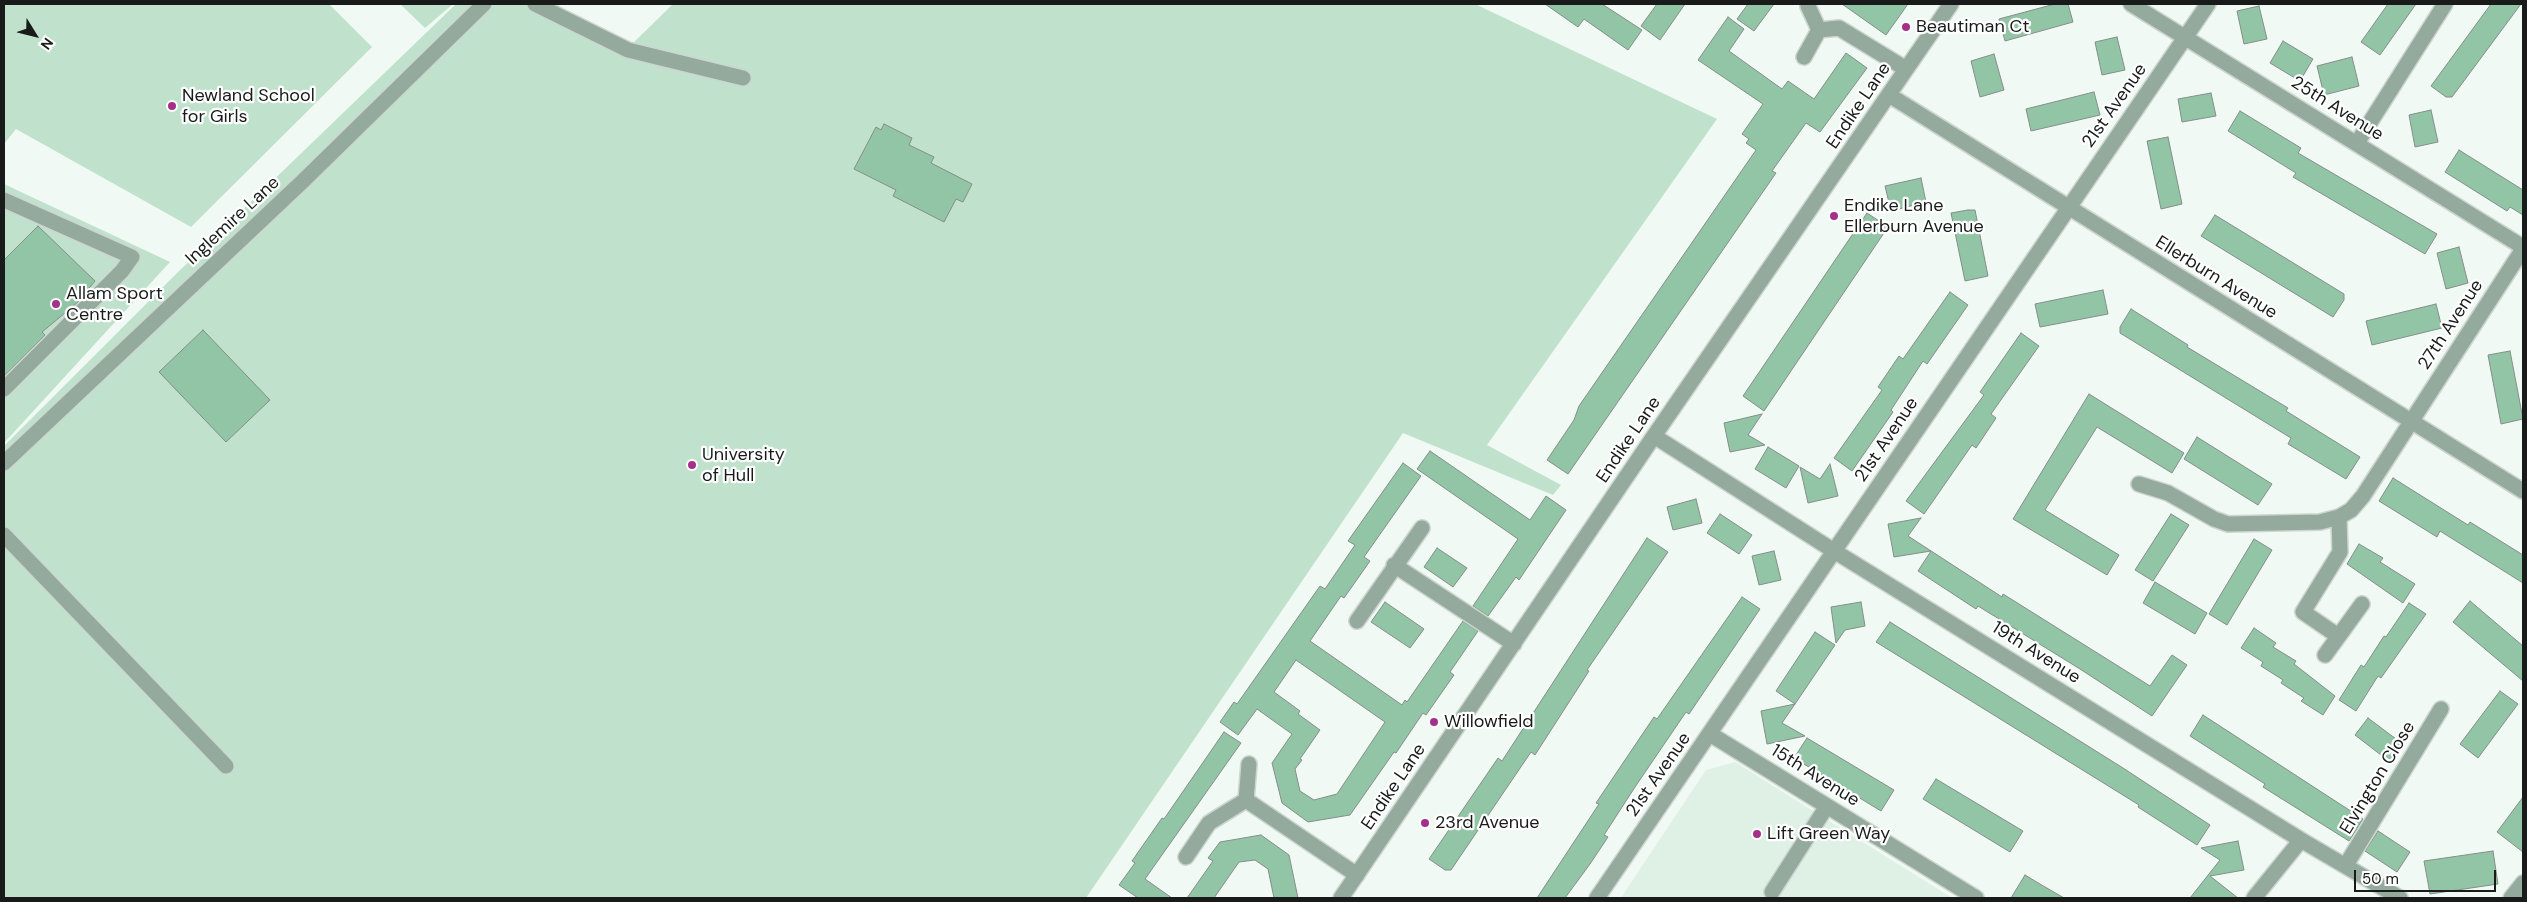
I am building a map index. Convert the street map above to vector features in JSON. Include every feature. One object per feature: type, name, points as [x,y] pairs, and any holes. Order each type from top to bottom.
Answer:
[{"type":"street","name":"Inglemire Lane","points":[[4,463],[302,181],[484,4]]},
{"type":"street","points":[[534,4],[628,50],[743,78]]},
{"type":"street","name":"Endike Lane","points":[[1341,898],[1654,436],[1951,4]]},
{"type":"street","name":"25th Avenue","points":[[2131,4],[2186,36],[2523,248]]},
{"type":"street","name":"21st Avenue","points":[[1597,898],[2208,4]]},
{"type":"street","points":[[2357,143],[2445,4]]},
{"type":"street","points":[[1808,6],[1820,30]]},
{"type":"street","points":[[1820,30],[1839,28],[1906,69]]},
{"type":"street","points":[[1804,57],[1820,30]]},
{"type":"street","name":"Ellerburn Avenue","points":[[1889,96],[2523,491]]},
{"type":"street","points":[[4,200],[132,257],[122,270],[4,389]]},
{"type":"street","name":"27th Avenue","points":[[2339,517],[2351,510],[2363,496],[2523,248]]},
{"type":"street","name":"19th Avenue","points":[[1654,436],[1834,551],[2301,840],[2400,898]]},
{"type":"street","points":[[2139,484],[2168,493],[2214,519],[2228,524],[2320,522],[2339,517],[2340,552],[2303,612],[2338,636]]},
{"type":"street","points":[[1357,621],[1394,565],[1422,528]]},
{"type":"street","points":[[4,535],[226,766]]},
{"type":"street","points":[[1394,565],[1514,644]]},
{"type":"street","points":[[2325,655],[2362,604]]},
{"type":"street","name":"Elvington Close","points":[[2346,866],[2441,710]]},
{"type":"street","name":"15th Avenue","points":[[1710,734],[1976,898]]},
{"type":"street","points":[[1246,800],[1250,764]]},
{"type":"street","points":[[1246,800],[1357,875]]},
{"type":"street","points":[[1186,857],[1209,823],[1246,800]]},
{"type":"street","points":[[1772,892],[1827,806]]},
{"type":"street","points":[[2254,898],[2301,840]]},
{"type":"street","points":[[2511,898],[2523,883]]},
{"type":"shaded area","name":"Lift Green Way","points":[[1735,762],[1952,898],[1621,898],[1706,770]]},
{"type":"green space","name":"Newland School for Girls","points":[[4,4],[329,4],[372,47],[191,227],[16,129],[4,144]]},
{"type":"green space","points":[[400,4],[453,4],[425,28]]},
{"type":"green space","name":"University of Hull","points":[[456,4],[547,4],[632,44],[673,4],[1475,4],[1717,119],[1487,445],[1561,485],[1553,495],[1403,433],[1086,898],[4,898],[4,446],[177,273]]},
{"type":"green space","points":[[4,184],[170,262],[4,443]]},
{"type":"building","points":[[1545,4],[1602,4],[1642,30],[1628,50],[1584,19],[1578,27]]},
{"type":"building","points":[[1657,4],[1685,4],[1660,40],[1641,26]]},
{"type":"building","points":[[1748,4],[1774,4],[1754,31],[1737,19]]},
{"type":"building","points":[[1842,4],[1908,4],[1886,35]]},
{"type":"building","points":[[2055,4],[2068,4],[2073,22],[2005,41],[1999,19]]},
{"type":"building","points":[[2388,4],[2416,4],[2380,55],[2361,42]]},
{"type":"building","points":[[2491,4],[2521,4],[2452,97],[2446,97],[2431,86]]},
{"type":"building","points":[[2259,6],[2267,39],[2244,44],[2237,11]]},
{"type":"building","points":[[1728,17],[1744,29],[1729,51],[1782,89],[1788,81],[1814,99],[1846,53],[1867,68],[1820,132],[1806,123],[1772,171],[1776,173],[1568,474],[1547,460],[1574,420],[1579,406],[1756,150],[1746,143],[1749,139],[1742,134],[1763,104],[1698,60]]},
{"type":"building","points":[[2117,37],[2125,70],[2102,75],[2095,42]]},
{"type":"building","points":[[2283,41],[2313,59],[2300,81],[2270,63]]},
{"type":"building","points":[[1994,54],[2004,90],[1980,97],[1971,61]]},
{"type":"building","points":[[2352,57],[2359,86],[2324,95],[2317,66]]},
{"type":"building","points":[[2094,92],[2100,115],[2031,131],[2026,109]]},
{"type":"building","points":[[2211,93],[2216,116],[2182,122],[2178,99]]},
{"type":"building","points":[[2431,110],[2438,142],[2415,147],[2409,115]]},
{"type":"building","points":[[2240,111],[2301,148],[2298,153],[2437,234],[2425,254],[2293,177],[2296,173],[2228,131]]},
{"type":"building","points":[[884,124],[912,138],[909,145],[934,157],[931,163],[972,184],[963,202],[956,199],[944,222],[893,196],[896,190],[854,169],[876,127],[881,130]]},
{"type":"building","points":[[2168,137],[2182,204],[2161,209],[2147,141]]},
{"type":"building","points":[[2459,150],[2523,190],[2523,215],[2510,207],[2507,211],[2445,172]]},
{"type":"building","points":[[1921,178],[1926,202],[1891,211],[1885,186]]},
{"type":"building","points":[[1975,210],[1988,276],[1965,281],[1951,213]]},
{"type":"building","points":[[1867,213],[1888,227],[1764,411],[1743,396]]},
{"type":"building","points":[[2215,215],[2344,294],[2344,300],[2333,317],[2201,236]]},
{"type":"building","name":"Allam Sport Centre","points":[[38,226],[95,281],[77,303],[42,332],[45,335],[4,376],[4,260]]},
{"type":"building","points":[[2459,247],[2468,283],[2446,289],[2437,253]]},
{"type":"building","points":[[2103,290],[2108,314],[2040,327],[2035,304]]},
{"type":"building","points":[[1950,292],[1968,305],[1927,364],[1923,361],[1891,410],[1893,412],[1852,471],[1834,458],[1882,390],[1878,387],[1899,356],[1903,359]]},
{"type":"building","points":[[2436,304],[2442,328],[2372,345],[2366,321]]},
{"type":"building","points":[[2131,309],[2188,345],[2187,347],[2288,408],[2286,411],[2360,457],[2346,479],[2288,444],[2291,438],[2120,333],[2120,327]]},
{"type":"building","points":[[203,330],[270,400],[226,442],[159,372]]},
{"type":"building","points":[[2021,333],[2039,346],[1991,414],[1996,418],[1976,448],[1972,445],[1924,514],[1906,501],[1984,395],[1980,392]]},
{"type":"building","points":[[2510,351],[2523,419],[2501,424],[2488,355]]},
{"type":"building","points":[[2089,394],[2184,453],[2172,473],[2097,427],[2045,510],[2119,555],[2107,575],[2013,519]]},
{"type":"building","points":[[1762,414],[1748,435],[1765,445],[1730,452],[1724,423]]},
{"type":"building","points":[[2197,437],[2272,484],[2258,505],[2184,459]]},
{"type":"building","points":[[1768,447],[1799,466],[1786,488],[1755,469]]},
{"type":"building","points":[[1430,451],[1530,520],[1546,496],[1566,510],[1519,580],[1516,577],[1488,616],[1473,606],[1518,539],[1417,469]]},
{"type":"building","points":[[1403,463],[1421,476],[1364,557],[1370,561],[1344,598],[1341,596],[1310,641],[1402,705],[1405,700],[1407,702],[1463,621],[1478,631],[1450,672],[1454,675],[1426,715],[1423,713],[1396,753],[1394,752],[1350,815],[1308,822],[1282,803],[1272,763],[1292,734],[1257,709],[1238,735],[1220,722],[1234,702],[1237,704],[1320,586],[1325,589],[1355,545],[1348,541]],"holes":[[[1296,660],[1385,722],[1337,794],[1314,800],[1300,791],[1295,769],[1320,730],[1298,714],[1300,711],[1274,692]]]},
{"type":"building","points":[[1830,464],[1838,496],[1808,503],[1800,467],[1820,479]]},
{"type":"building","points":[[2393,478],[2468,525],[2470,522],[2523,555],[2523,583],[2440,531],[2437,537],[2379,501]]},
{"type":"building","points":[[1696,499],[1702,523],[1673,530],[1667,507]]},
{"type":"building","points":[[1720,514],[1752,535],[1739,554],[1707,533]]},
{"type":"building","points":[[2171,514],[2189,525],[2153,581],[2135,570]]},
{"type":"building","points":[[1921,518],[1908,536],[2002,597],[2003,594],[2150,686],[2172,655],[2187,665],[2152,716],[2080,669],[1978,606],[1976,609],[1918,571],[1931,551],[1894,557],[1888,524]]},
{"type":"building","points":[[1647,538],[1668,552],[1587,670],[1589,671],[1535,755],[1531,752],[1451,870],[1445,870],[1429,859],[1498,758],[1502,761]]},
{"type":"building","points":[[2254,539],[2272,550],[2227,625],[2209,614]]},
{"type":"building","points":[[2359,544],[2383,558],[2380,562],[2415,584],[2403,603],[2347,564]]},
{"type":"building","points":[[1437,548],[1467,568],[1453,587],[1424,567]]},
{"type":"building","points":[[1774,551],[1781,580],[1759,585],[1752,556]]},
{"type":"building","points":[[2155,582],[2207,613],[2195,634],[2143,603]]},
{"type":"building","points":[[1742,597],[1760,609],[1689,714],[1686,712],[1635,787],[1604,835],[1608,837],[1590,864],[1565,898],[1537,898],[1599,804],[1596,803],[1654,717],[1657,719]]},
{"type":"building","points":[[2470,601],[2523,646],[2523,681],[2453,622]]},
{"type":"building","points":[[1385,602],[1424,629],[1410,648],[1371,622]]},
{"type":"building","points":[[1861,602],[1865,626],[1845,630],[1836,643],[1831,607]]},
{"type":"building","points":[[2409,603],[2426,614],[2381,678],[2378,676],[2356,711],[2339,700],[2361,665],[2364,667]]},
{"type":"building","points":[[1890,622],[2123,768],[2210,825],[2197,845],[2138,807],[2139,805],[1876,642]]},
{"type":"building","points":[[2254,628],[2276,643],[2273,647],[2296,661],[2294,664],[2335,696],[2323,715],[2301,701],[2304,698],[2281,683],[2283,680],[2261,666],[2263,662],[2241,648]]},
{"type":"building","points":[[1815,632],[1835,645],[1795,704],[1776,691]]},
{"type":"building","points":[[2500,691],[2518,704],[2478,758],[2460,744]]},
{"type":"building","points":[[1795,704],[1782,723],[1805,736],[1767,744],[1761,711]]},
{"type":"building","points":[[2203,715],[2363,819],[2349,841],[2263,787],[2265,784],[2190,736]]},
{"type":"building","points":[[2368,718],[2404,745],[2390,762],[2355,735]]},
{"type":"building","points":[[1224,732],[1241,743],[1145,879],[1172,898],[1138,898],[1119,885],[1135,863],[1132,861],[1162,818],[1164,819]]},
{"type":"building","points":[[1807,738],[1894,790],[1881,811],[1794,758]]},
{"type":"building","points":[[1936,779],[2023,831],[2010,852],[1923,799]]},
{"type":"building","points":[[2523,797],[2523,852],[2497,832]]},
{"type":"building","points":[[2378,831],[2410,852],[2397,872],[2365,851]]},
{"type":"building","points":[[1261,835],[1289,855],[1298,898],[1274,898],[1268,869],[1255,860],[1239,862],[1214,898],[1187,898],[1213,861],[1208,858],[1220,842]]},
{"type":"building","points":[[2238,841],[2244,870],[2210,876],[2238,898],[2190,898],[2220,860],[2201,848]]},
{"type":"building","points":[[2493,851],[2498,884],[2430,894],[2424,861]]},
{"type":"building","points":[[2025,875],[2040,884],[2064,898],[2011,898]]},
{"type":"place","name":"Beautiman Ct","points":[[1906,27]]},
{"type":"place","name":"Newland School for Girls","points":[[172,106]]},
{"type":"place","name":"Endike Lane Ellerburn Avenue","points":[[1834,216]]},
{"type":"place","name":"Allam Sport Centre","points":[[56,304]]},
{"type":"place","name":"University of Hull","points":[[692,465]]},
{"type":"place","name":"Willowfield","points":[[1434,722]]},
{"type":"place","name":"23rd Avenue","points":[[1425,823]]},
{"type":"place","name":"Lift Green Way","points":[[1757,834]]}]
